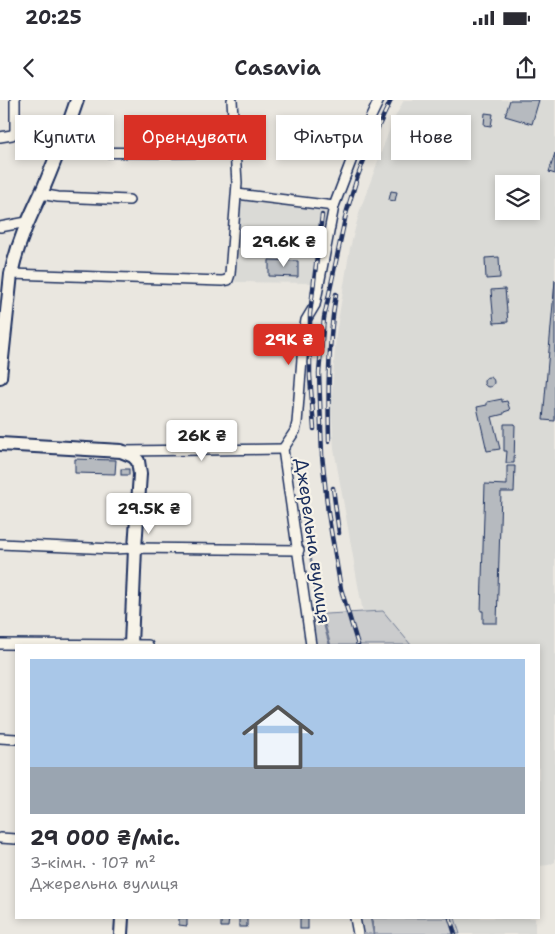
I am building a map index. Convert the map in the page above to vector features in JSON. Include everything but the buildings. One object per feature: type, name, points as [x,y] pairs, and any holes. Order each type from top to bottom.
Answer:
[{"type":"street","points":[[0,137],[12,135],[15,132],[15,100]]},
{"type":"street","points":[[72,115],[77,100]]},
{"type":"street","points":[[232,100],[233,115]]},
{"type":"street","name":"Джерельна вулиця","points":[[311,644],[284,449],[295,431],[297,423],[306,320],[315,305],[334,206],[356,148],[379,100]]},
{"type":"street","points":[[0,377],[11,274],[27,222],[55,160]]},
{"type":"street","points":[[11,274],[226,281],[230,278],[237,194],[235,160]]},
{"type":"street","points":[[40,194],[58,197],[129,200]]},
{"type":"street","points":[[237,194],[334,206]]},
{"type":"street","points":[[0,227],[27,222]]},
{"type":"street","points":[[0,444],[121,450],[284,449]]},
{"type":"street","points":[[121,450],[133,456],[138,461],[140,468],[131,644]]},
{"type":"street","points":[[0,544],[113,549],[299,550]]},
{"type":"street","points":[[0,644],[15,644]]},
{"type":"street","points":[[0,738],[15,739]]},
{"type":"street","points":[[0,838],[15,839]]},
{"type":"street","points":[[121,934],[122,919]]},
{"type":"street","points":[[355,919],[358,934]]},
{"type":"shaded area","points":[[404,100],[555,100],[555,862],[549,865],[540,866],[540,644],[372,644],[364,618],[334,449],[331,407],[336,334],[350,248],[360,210],[378,160],[381,160],[381,153],[391,126],[391,160],[471,160],[471,115],[396,115]]},
{"type":"shaded area","points":[[241,199],[330,210],[315,283],[235,282]]},
{"type":"shaded area","points":[[383,611],[410,644],[311,644],[307,615]]},
{"type":"shaded area","points":[[355,919],[455,919],[460,934],[358,934]]},
{"type":"shaded area","points":[[455,919],[535,919],[535,934],[460,934]]},
{"type":"waterway","points":[[302,503],[317,598],[330,644]]},
{"type":"waterway","points":[[371,919],[374,934]]},
{"type":"railway","points":[[358,644],[341,589],[328,513],[322,455],[319,373],[324,318],[346,214],[371,142],[391,100]]},
{"type":"railway","points":[[314,429],[310,376],[310,314],[322,215]]},
{"type":"railway","points":[[329,441],[329,368],[336,294]]},
{"type":"railway","points":[[333,488],[339,533]]},
{"type":"railway","points":[[450,919],[455,934]]}]
